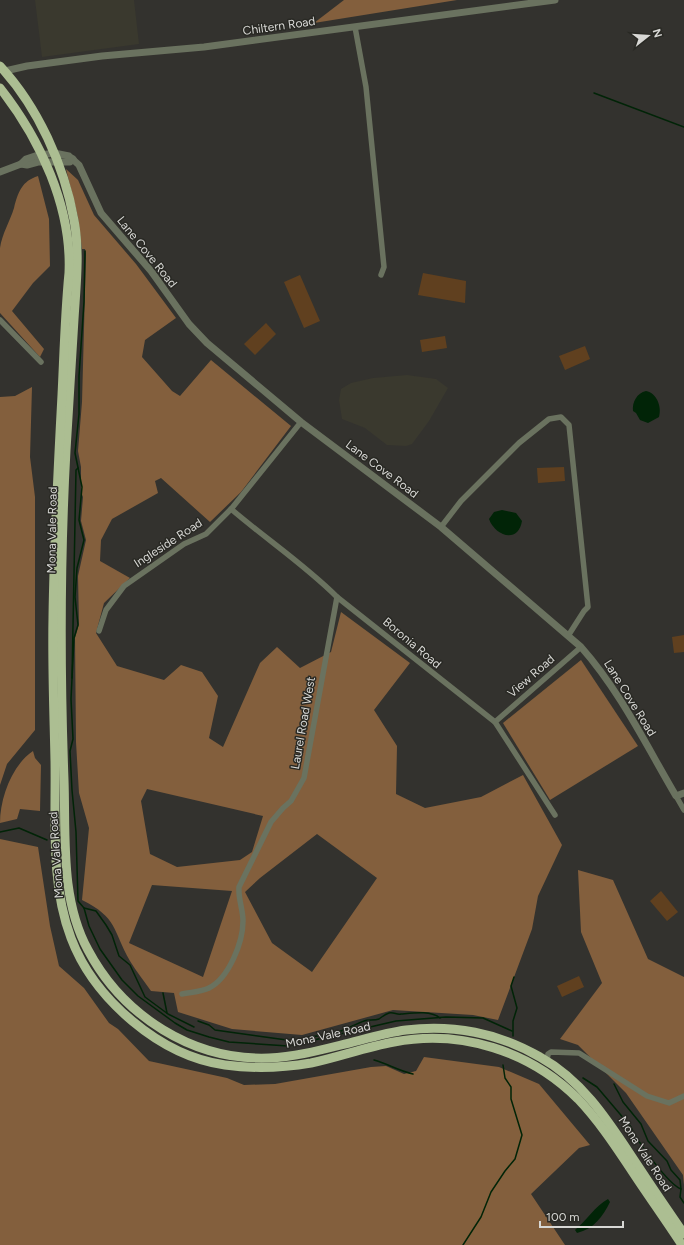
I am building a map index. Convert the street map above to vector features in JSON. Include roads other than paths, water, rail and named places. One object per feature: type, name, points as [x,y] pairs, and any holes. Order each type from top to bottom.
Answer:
[{"type":"highway","name":"Mona Vale Road","points":[[1,72],[30,106],[56,158],[70,200],[76,243],[75,305],[64,503],[61,686],[66,860],[71,905],[85,946],[107,980],[124,1001],[146,1019],[168,1034],[202,1048],[234,1057],[269,1058],[303,1054],[402,1030],[449,1028],[486,1034],[517,1045],[547,1061],[575,1082],[602,1111],[684,1234]]},
{"type":"highway","points":[[0,81],[7,97]]},
{"type":"highway","name":"Mona Vale Road","points":[[0,88],[25,124],[42,158],[64,218],[68,235],[69,261],[56,501],[53,620],[58,889],[68,929],[82,961],[104,993],[138,1026],[176,1050],[222,1065],[272,1068],[309,1063],[392,1042],[438,1037],[465,1040],[511,1054],[545,1071],[575,1096],[587,1109],[606,1133],[682,1245]]},
{"type":"street","name":"Chiltern Road","points":[[1,72],[27,66],[102,56],[204,47],[555,0]]},
{"type":"street","points":[[355,27],[366,87],[384,267],[381,275]]},
{"type":"street","name":"Lane Cove Road","points":[[0,172],[21,164],[27,165],[42,158],[56,158],[70,162],[73,160],[79,165],[101,213],[151,271],[189,324],[207,343],[301,422],[441,527],[581,647],[598,666],[613,687],[676,796]]},
{"type":"street","points":[[0,320],[41,362]]},
{"type":"street","points":[[441,527],[461,501],[519,443],[549,419],[561,417],[569,426],[588,606],[568,636]]},
{"type":"street","name":"Ingleside Road","points":[[99,631],[106,610],[124,586],[184,544],[206,534],[230,510],[301,422]]},
{"type":"street","name":"Boronia Road","points":[[230,510],[325,584],[337,597],[495,722],[555,815]]},
{"type":"street","name":"Laurel Road West","points":[[182,994],[211,987],[228,970],[234,960],[243,922],[238,895],[239,887],[271,822],[291,801],[304,778],[337,597]]},
{"type":"street","name":"View Road","points":[[495,722],[581,647]]},
{"type":"street","points":[[684,792],[676,796],[684,810]]},
{"type":"street","points":[[547,1061],[548,1054],[551,1052],[579,1053],[647,1096],[669,1103],[684,1096]]},
{"type":"waterway","points":[[594,93],[684,127]]},
{"type":"waterway","points":[[85,251],[84,302],[79,376],[79,414],[75,453],[82,487],[79,520],[84,540],[77,568],[75,597],[78,625],[74,638],[71,699],[73,739],[70,751],[76,832],[78,901],[84,908],[96,911],[106,925],[112,935],[119,956],[130,965],[145,997],[168,1014],[194,1027]]},
{"type":"waterway","points":[[72,678],[76,470],[78,468]]},
{"type":"waterway","points":[[0,832],[19,828],[47,840]]},
{"type":"waterway","points":[[84,908],[89,926],[100,949],[122,980],[138,996],[175,1023],[187,1030],[209,1037],[229,1042],[288,1046],[396,1021],[446,1017],[483,1018],[512,1031]]},
{"type":"waterway","points":[[513,1036],[513,1021],[517,1008],[511,986],[514,977]]},
{"type":"waterway","points":[[163,993],[167,1013]]},
{"type":"waterway","points":[[198,1021],[209,1025],[215,1030],[294,1041],[335,1033],[366,1020],[379,1019],[389,1013],[427,1013],[436,1015],[440,1018]]},
{"type":"waterway","points":[[374,1060],[413,1074]]},
{"type":"waterway","points":[[463,1245],[481,1217],[491,1192],[515,1159],[522,1135],[511,1099],[511,1087],[505,1078],[503,1065]]},
{"type":"waterway","points":[[583,1078],[597,1087],[631,1127],[661,1171],[681,1189],[680,1197],[684,1203]]},
{"type":"waterway","points":[[614,1084],[623,1102],[641,1124],[648,1141],[667,1161],[671,1170],[680,1180],[681,1189]]}]
